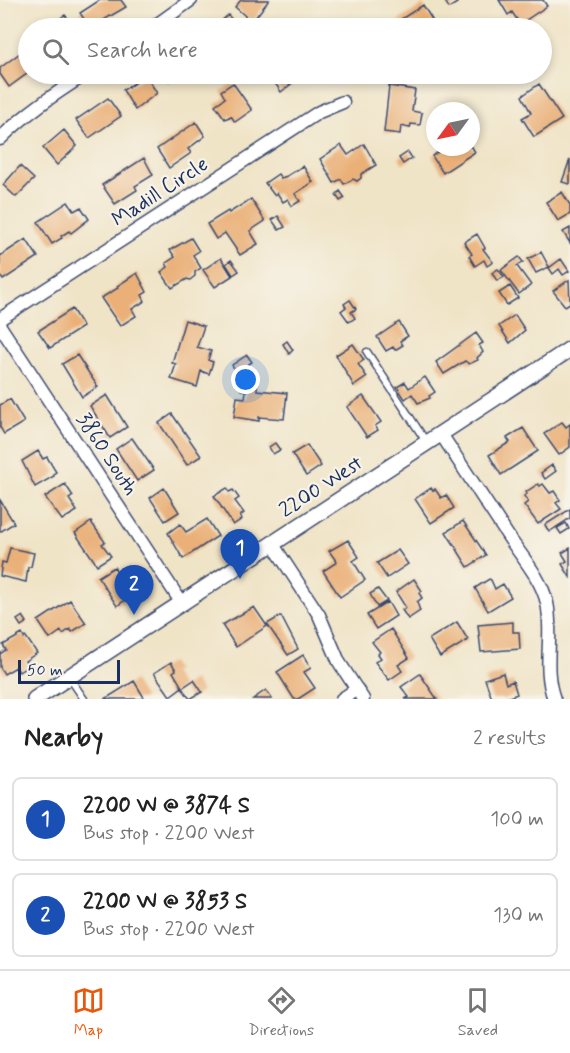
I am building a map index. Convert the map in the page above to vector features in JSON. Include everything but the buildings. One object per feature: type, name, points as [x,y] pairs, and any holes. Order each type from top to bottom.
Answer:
[{"type":"street","points":[[166,18],[191,0]]},
{"type":"street","points":[[0,139],[14,124],[71,84]]},
{"type":"street","name":"Madill Circle","points":[[0,319],[319,112],[343,102]]},
{"type":"street","name":"3860 South","points":[[0,326],[181,603]]},
{"type":"street","name":"2200 West","points":[[35,699],[570,350]]},
{"type":"street","points":[[441,434],[532,570],[546,601],[550,623],[549,684],[554,699]]},
{"type":"street","points":[[272,543],[319,615],[339,662],[360,694],[342,699]]},
{"type":"lane","points":[[367,352],[427,444]]},
{"type":"lane","points":[[69,677],[84,699]]},
{"type":"place","name":"2200 W @ 3874 S","points":[[240,579]]},
{"type":"place","name":"2200 W @ 3853 S","points":[[134,615]]}]
